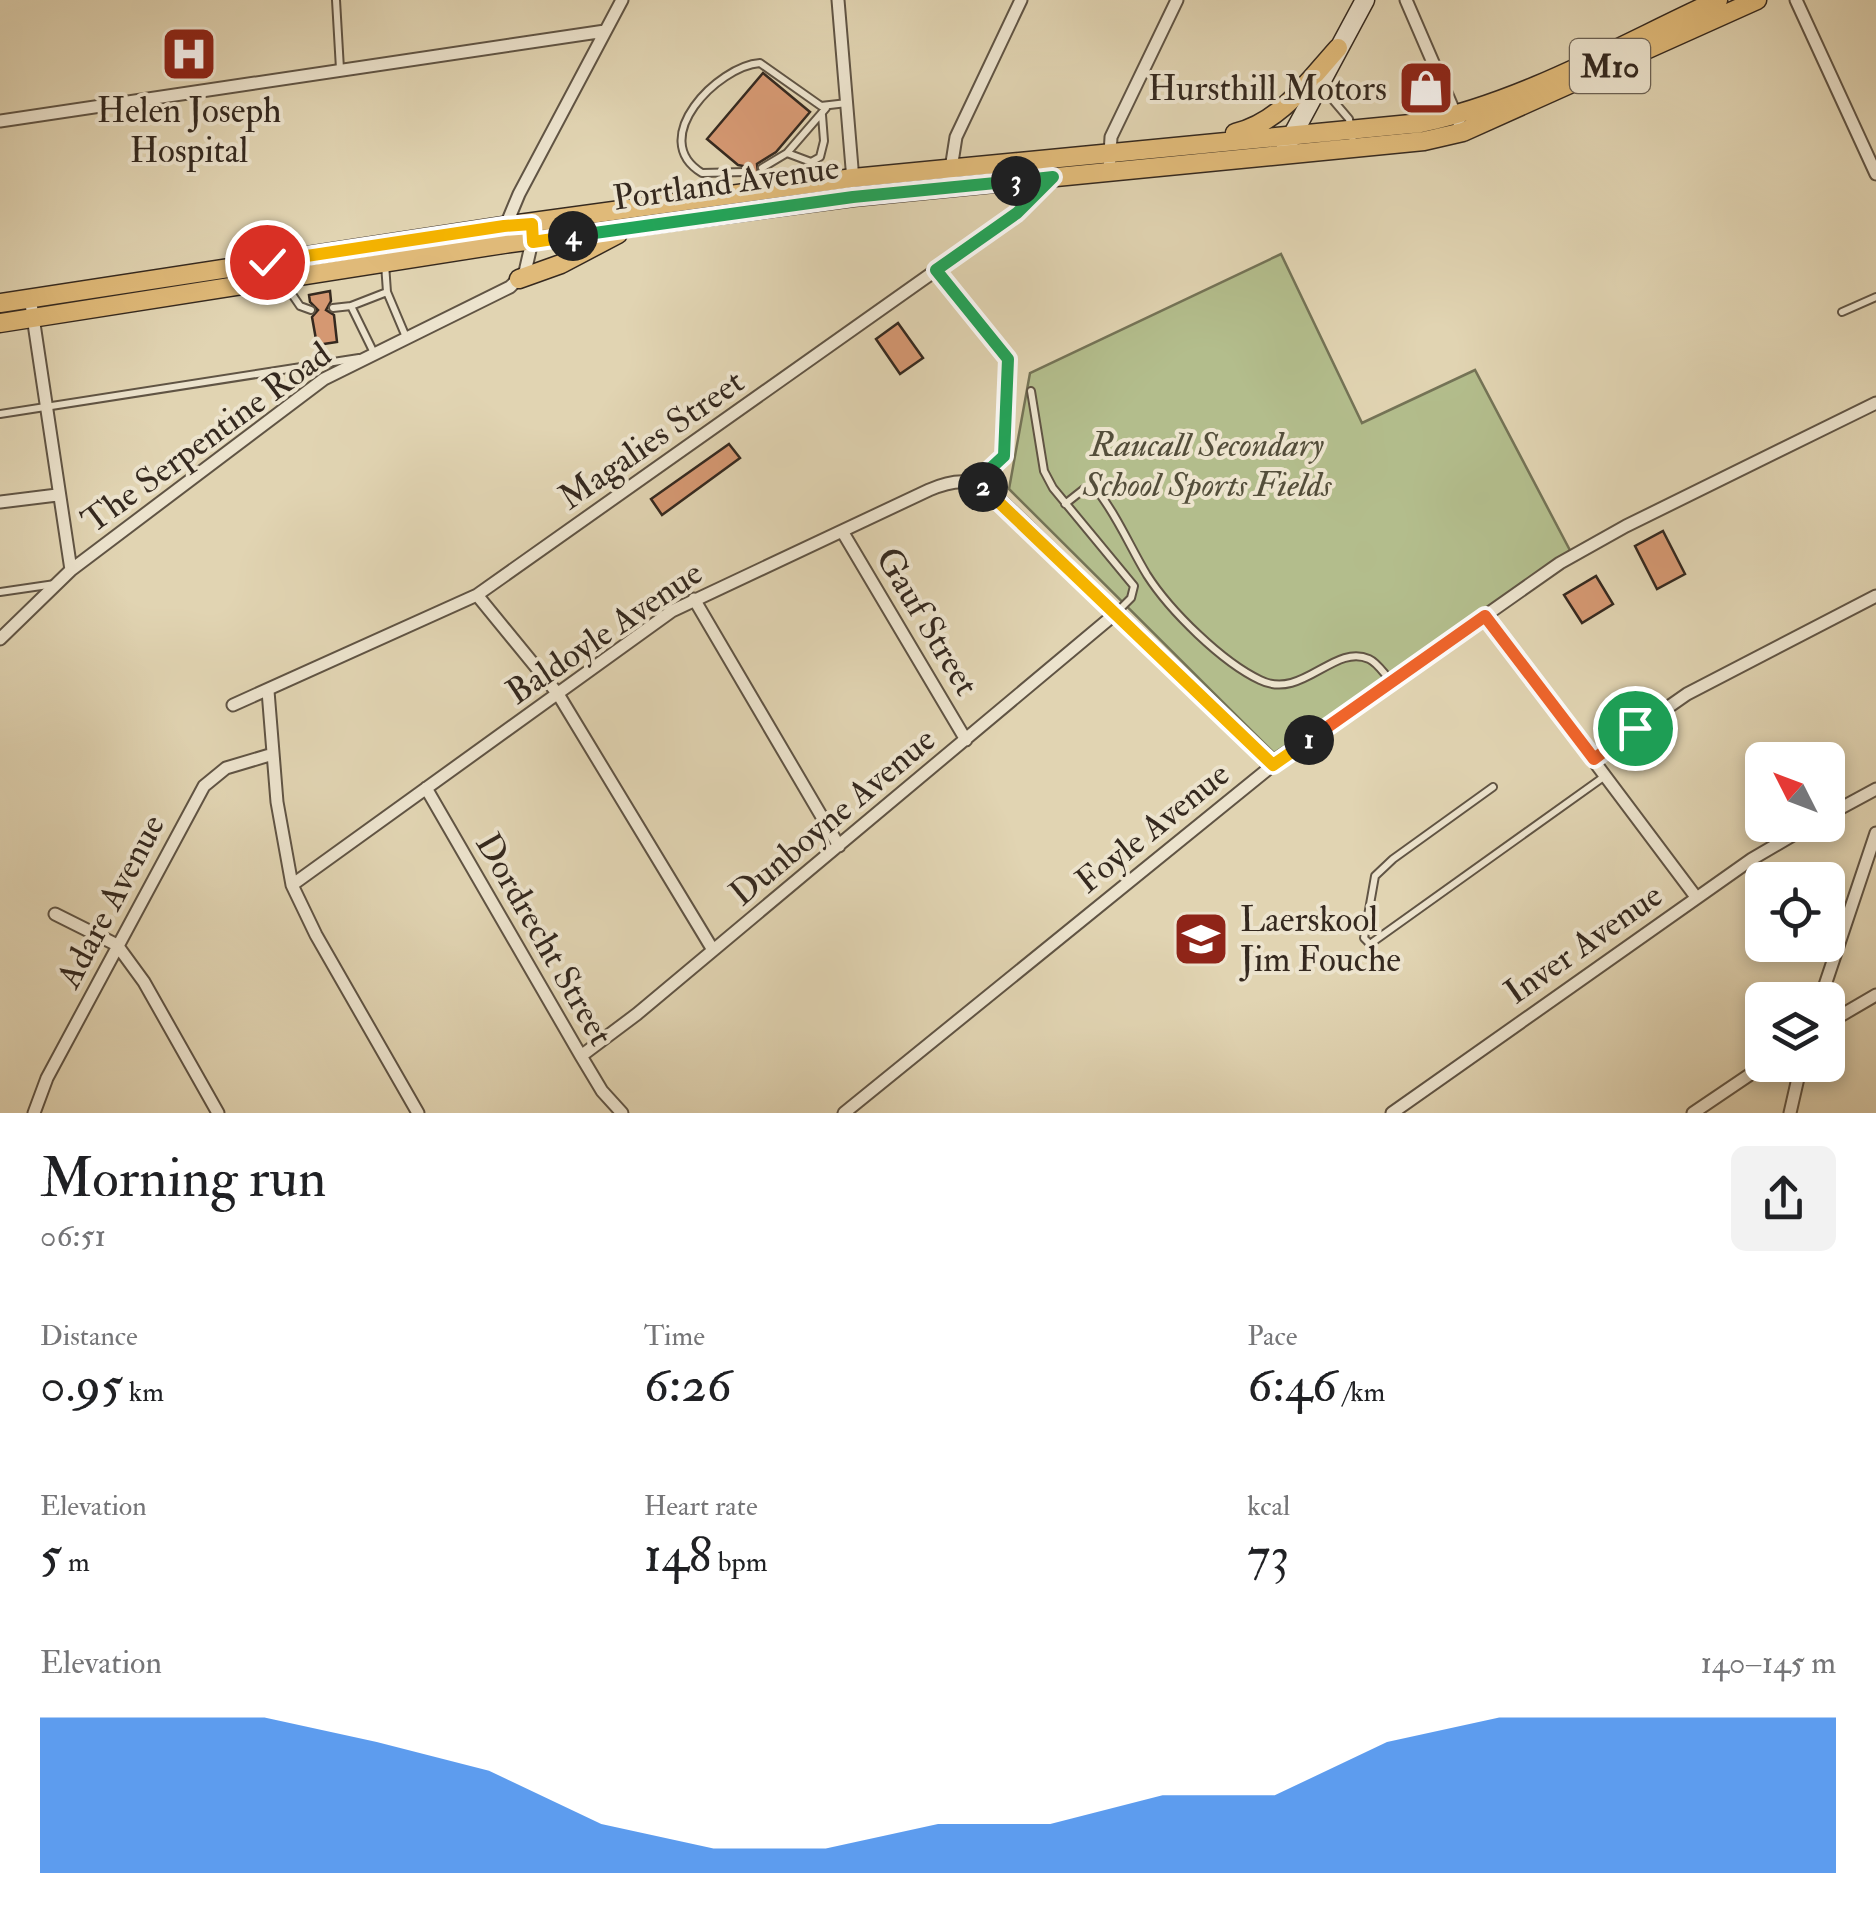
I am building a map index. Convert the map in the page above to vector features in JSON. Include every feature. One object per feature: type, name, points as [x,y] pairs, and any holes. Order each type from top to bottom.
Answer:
[{"type":"main road","name":"M10","points":[[1460,124],[1718,0]]},
{"type":"main road","name":"M10","points":[[1460,124],[1756,0]]},
{"type":"main road","points":[[1171,148],[1250,130],[1268,120],[1295,97],[1338,48]]},
{"type":"main road","name":"Portland Avenue","points":[[532,233],[853,178],[1352,129],[1460,124]]},
{"type":"main road","name":"Portland Avenue","points":[[0,303],[504,235],[627,229],[853,197],[1424,141],[1460,124]]},
{"type":"main road","points":[[519,279],[561,264],[627,229]]},
{"type":"main road","name":"Portland Avenue","points":[[0,323],[385,263],[504,235]]},
{"type":"street","points":[[504,235],[622,0]]},
{"type":"street","points":[[838,0],[853,197]]},
{"type":"street","points":[[950,188],[949,168],[956,137],[1021,0]]},
{"type":"street","points":[[1109,172],[1108,152],[1117,123],[1178,0]]},
{"type":"street","points":[[1281,156],[1365,0]]},
{"type":"street","points":[[1406,0],[1460,124]]},
{"type":"street","points":[[1796,0],[1876,174]]},
{"type":"street","points":[[0,122],[605,31]]},
{"type":"street","points":[[1053,157],[1053,177]]},
{"type":"street","name":"Magalies Street","points":[[233,706],[477,594],[1017,213],[1053,177]]},
{"type":"street","points":[[519,279],[525,272],[532,233]]},
{"type":"street","name":"The Serpentine Road","points":[[0,639],[71,570],[324,379],[510,287],[519,279]]},
{"type":"street","points":[[30,297],[71,570]]},
{"type":"street","name":"Foyle Avenue","points":[[844,1113],[1273,765],[1485,616],[1591,544],[1876,403]]},
{"type":"street","name":"Baldoyle Avenue","points":[[292,885],[650,626],[694,599],[939,486],[961,480],[976,482]]},
{"type":"street","points":[[976,482],[1015,514],[1273,765]]},
{"type":"street","points":[[0,502],[57,494]]},
{"type":"street","name":"Gauf Street","points":[[842,530],[966,740]]},
{"type":"street","points":[[477,594],[558,694],[713,950]]},
{"type":"street","points":[[1594,759],[1702,686],[1876,596]]},
{"type":"street","points":[[694,599],[839,846]]},
{"type":"street","name":"Dunboyne Avenue","points":[[580,1056],[839,846],[1115,614]]},
{"type":"street","points":[[1485,616],[1696,898]]},
{"type":"street","points":[[268,691],[277,802],[292,885],[316,935],[418,1113]]},
{"type":"street","name":"Adare Avenue","points":[[34,1113],[117,945],[204,786],[226,768],[273,754]]},
{"type":"street","name":"Dordrecht Street","points":[[426,788],[580,1056],[622,1113]]},
{"type":"street","points":[[1845,807],[1876,790]]},
{"type":"street","points":[[1826,982],[1876,833]]},
{"type":"street","name":"Inver Avenue","points":[[1392,1113],[1781,842]]},
{"type":"street","points":[[55,914],[117,945],[144,982],[218,1113]]},
{"type":"street","points":[[1845,1014],[1876,995]]},
{"type":"street","points":[[1693,1113],[1745,1078]]},
{"type":"street","points":[[1790,1113],[1797,1082]]},
{"type":"lane","points":[[336,0],[340,70]]},
{"type":"lane","points":[[745,172],[702,174],[688,160],[682,143],[682,131],[692,109],[742,66],[767,66],[824,110],[820,157],[811,162],[787,153]]},
{"type":"lane","points":[[1320,85],[1342,108],[1352,129],[1354,149]]},
{"type":"lane","points":[[762,168],[787,153],[824,110],[846,103]]},
{"type":"lane","points":[[385,263],[387,292],[406,337]]},
{"type":"lane","points":[[282,279],[300,306],[311,310]]},
{"type":"lane","points":[[332,308],[351,306],[387,292]]},
{"type":"lane","points":[[1842,312],[1876,297]]},
{"type":"lane","points":[[0,414],[368,355],[351,306]]},
{"type":"lane","points":[[1031,391],[1044,470],[1065,504],[1134,586],[1131,598],[1115,614]]},
{"type":"lane","points":[[1065,504],[1084,489],[1096,488],[1148,577],[1168,603],[1223,655],[1264,683],[1285,685],[1299,681],[1341,659],[1356,656],[1376,664],[1392,682]]},
{"type":"lane","points":[[0,592],[56,584]]},
{"type":"lane","points":[[1493,787],[1392,859],[1375,876],[1364,938],[1370,944],[1606,775]]},
{"type":"path","points":[[936,270],[1008,359],[1004,456],[976,482]]},
{"type":"green space","name":"Raucall Secondary School Sports Fields","points":[[1281,254],[1362,423],[1475,370],[1573,556],[1274,753],[1009,489],[1030,373]]},
{"type":"building","points":[[763,73],[810,112],[776,152],[757,164],[758,173],[753,179],[749,167],[738,165],[707,139]]},
{"type":"building","points":[[330,291],[331,301],[326,310],[334,315],[337,342],[317,345],[312,317],[318,310],[309,295]]},
{"type":"building","points":[[898,323],[923,358],[900,374],[876,339]]},
{"type":"building","points":[[729,444],[740,458],[662,515],[651,499]]},
{"type":"building","points":[[1663,531],[1685,574],[1657,589],[1635,546]]},
{"type":"building","points":[[1596,576],[1613,604],[1582,623],[1564,595]]},
{"type":"place","name":"Helen Joseph Hospital","points":[[189,54]]},
{"type":"place","name":"Hursthill Motors","points":[[1426,88]]},
{"type":"place","name":"Laerskool Jim Fouche","points":[[1201,939]]},
{"type":"route","points":[[267,262],[504,226],[532,224],[533,242],[853,197],[1053,177],[1017,213],[936,270],[1008,359],[1004,456],[976,482],[1015,514],[1273,765],[1485,616],[1594,759],[1635,728]]}]
